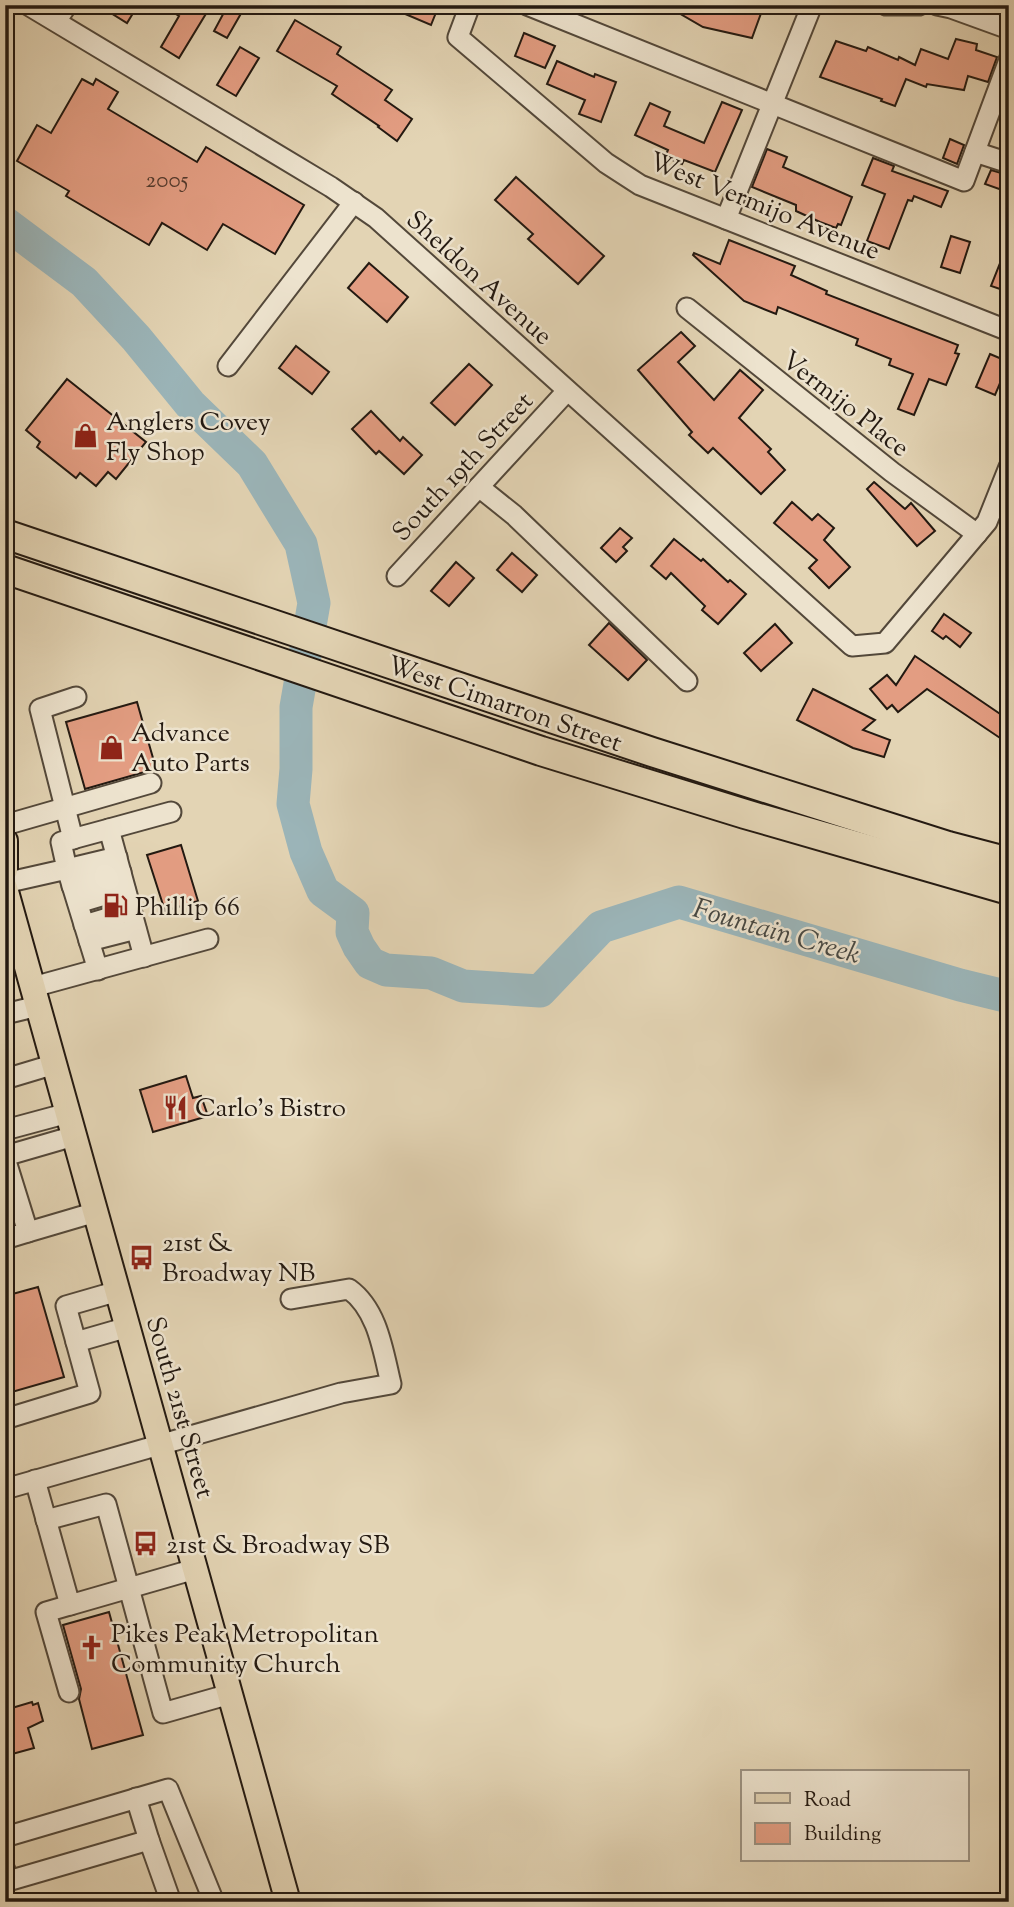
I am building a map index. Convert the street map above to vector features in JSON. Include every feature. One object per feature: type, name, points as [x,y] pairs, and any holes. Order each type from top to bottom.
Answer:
[{"type":"highway","points":[[5,519],[95,563]]},
{"type":"highway","name":"West Cimarron Street","points":[[5,534],[652,752],[948,846],[1009,862]]},
{"type":"highway","name":"West Cimarron Street","points":[[5,571],[39,579],[541,751],[1009,890]]},
{"type":"main road","points":[[5,841],[5,870]]},
{"type":"main road","name":"South 21st Street","points":[[5,885],[288,1902]]},
{"type":"street","name":"Sheldon Avenue","points":[[28,5],[62,13],[376,218],[852,646],[885,643],[977,534]]},
{"type":"street","name":"West Vermijo Avenue","points":[[470,5],[458,37],[606,163],[640,185],[1009,331]]},
{"type":"street","points":[[527,5],[964,181],[1009,60]]},
{"type":"street","points":[[726,219],[812,5]]},
{"type":"street","points":[[886,5],[919,5]]},
{"type":"street","points":[[937,5],[1009,29]]},
{"type":"street","points":[[975,152],[1009,163]]},
{"type":"street","points":[[228,366],[354,202]]},
{"type":"street","name":"Vermijo Place","points":[[687,308],[892,472],[977,534]]},
{"type":"street","name":"South 19th Street","points":[[397,576],[567,391]]},
{"type":"street","points":[[977,534],[1002,510],[1009,467]]},
{"type":"street","points":[[479,487],[513,515],[687,681]]},
{"type":"street","points":[[73,839],[40,709],[76,697]]},
{"type":"street","points":[[5,825],[151,783]]},
{"type":"street","points":[[98,970],[61,842],[171,812]]},
{"type":"street","points":[[109,829],[144,957]]},
{"type":"street","points":[[72,886],[121,873]]},
{"type":"street","points":[[5,885],[72,886],[121,873]]},
{"type":"street","points":[[87,933],[134,920]]},
{"type":"street","points":[[5,1014],[36,996],[98,970],[208,939]]},
{"type":"street","points":[[5,1079],[55,1064]]},
{"type":"street","points":[[5,1130],[71,1124]]},
{"type":"street","points":[[28,1232],[5,1157],[71,1124]]},
{"type":"street","points":[[5,1239],[96,1212]]},
{"type":"street","points":[[5,1489],[341,1393],[391,1384],[380,1336],[361,1298],[349,1289],[291,1299]]},
{"type":"street","points":[[5,1419],[90,1393],[66,1306],[118,1291]]},
{"type":"street","points":[[76,1342],[128,1327]]},
{"type":"street","points":[[35,1480],[70,1605]]},
{"type":"street","points":[[46,1520],[106,1504],[163,1713],[230,1695]]},
{"type":"street","points":[[69,1692],[47,1612],[195,1569]]},
{"type":"street","points":[[5,1837],[168,1789],[214,1902]]},
{"type":"street","points":[[136,1798],[171,1902]]},
{"type":"street","points":[[5,1870],[8,1881],[149,1840]]},
{"type":"building","points":[[98,5],[138,5],[127,23]]},
{"type":"building","points":[[161,5],[195,5],[207,12],[179,58],[161,47],[179,16]]},
{"type":"building","points":[[228,5],[235,5],[243,10],[227,38],[214,31]]},
{"type":"building","points":[[384,5],[439,5],[431,25]]},
{"type":"building","points":[[665,5],[764,5],[752,38],[703,27]]},
{"type":"building","points":[[295,20],[341,47],[337,54],[392,90],[385,100],[412,119],[397,141],[332,94],[337,86],[277,51]]},
{"type":"building","points":[[524,33],[555,46],[545,68],[515,56]]},
{"type":"building","points":[[956,39],[977,44],[976,50],[997,57],[988,82],[968,76],[964,90],[927,84],[926,87],[906,79],[895,106],[820,77],[836,41],[866,51],[868,47],[915,65],[921,49],[948,59]]},
{"type":"building","points":[[240,47],[259,58],[236,96],[217,85]]},
{"type":"building","points":[[557,61],[594,77],[595,74],[616,82],[601,122],[579,114],[585,100],[547,84]]},
{"type":"building","points":[[82,79],[93,85],[96,79],[118,92],[108,109],[197,162],[206,147],[304,205],[275,254],[223,224],[207,250],[162,223],[149,245],[66,196],[69,191],[17,161],[37,125],[51,133]]},
{"type":"building","points":[[722,102],[742,110],[715,172],[684,160],[682,164],[665,157],[668,150],[635,135],[650,103],[670,112],[664,126],[704,143]]},
{"type":"building","points":[[950,139],[964,145],[957,164],[943,158]]},
{"type":"building","points":[[767,149],[787,157],[783,167],[852,197],[841,225],[838,224],[836,228],[820,222],[796,211],[796,205],[752,187]]},
{"type":"building","points":[[873,158],[894,166],[892,171],[948,191],[941,207],[914,196],[912,201],[908,200],[889,249],[867,241],[885,194],[862,185]]},
{"type":"building","points":[[991,170],[1008,175],[1002,190],[985,184]]},
{"type":"building","points":[[516,177],[604,256],[578,284],[528,239],[533,234],[495,200]]},
{"type":"building","points":[[951,236],[970,242],[960,273],[941,267]]},
{"type":"building","points":[[729,240],[795,266],[791,275],[827,291],[826,294],[958,345],[955,353],[959,354],[946,385],[929,379],[914,415],[898,409],[913,374],[889,365],[891,359],[856,345],[858,339],[778,307],[776,314],[744,301],[693,255],[694,253],[720,264]]},
{"type":"building","points":[[1009,243],[1009,292],[991,286]]},
{"type":"building","points":[[369,263],[408,297],[387,322],[348,288]]},
{"type":"building","points":[[681,332],[695,346],[678,362],[714,400],[740,370],[763,390],[739,418],[771,449],[768,452],[785,470],[761,494],[713,448],[708,453],[689,435],[692,432],[638,370]]},
{"type":"building","points":[[296,346],[329,372],[312,394],[279,368]]},
{"type":"building","points":[[990,354],[1009,362],[995,395],[976,387]]},
{"type":"building","points":[[469,364],[492,385],[455,425],[431,403]]},
{"type":"building","name":"Anglers Covey Fly Shop","points":[[67,379],[146,442],[116,479],[108,472],[96,486],[80,473],[76,478],[37,447],[40,442],[26,430]]},
{"type":"building","points":[[371,411],[400,441],[403,437],[422,455],[404,474],[379,451],[376,454],[352,429]]},
{"type":"building","points":[[874,482],[905,509],[911,503],[935,531],[917,546],[867,489]]},
{"type":"building","points":[[792,502],[812,520],[818,514],[834,528],[824,540],[850,567],[829,588],[809,568],[817,560],[774,523]]},
{"type":"building","points":[[620,528],[632,538],[623,547],[627,551],[616,562],[601,548]]},
{"type":"building","points":[[674,539],[746,594],[718,624],[702,610],[705,606],[671,573],[666,579],[651,566]]},
{"type":"building","points":[[512,553],[537,575],[522,592],[497,570]]},
{"type":"building","points":[[456,562],[474,578],[449,606],[431,591]]},
{"type":"building","points":[[944,614],[971,633],[960,647],[946,636],[943,639],[932,631]]},
{"type":"building","points":[[609,623],[647,660],[628,680],[589,645]]},
{"type":"building","points":[[775,624],[792,643],[761,671],[744,653]]},
{"type":"building","points":[[915,656],[1009,720],[1009,744],[927,689],[898,712],[892,705],[887,709],[870,689],[887,675],[896,685]]},
{"type":"building","points":[[813,689],[875,720],[863,730],[890,740],[884,757],[853,748],[797,720]]},
{"type":"building","name":"Advance Auto Parts","points":[[137,702],[157,772],[148,771],[85,789],[66,722]]},
{"type":"building","points":[[181,845],[198,901],[165,911],[147,855]]},
{"type":"building","name":"Carlo's Bistro","points":[[186,1076],[193,1098],[201,1096],[208,1116],[153,1132],[140,1090]]},
{"type":"building","points":[[38,1287],[64,1377],[5,1394],[5,1296]]},
{"type":"building","points":[[109,1612],[143,1735],[92,1749],[79,1699],[81,1689],[63,1625]]},
{"type":"building","points":[[32,1702],[33,1705],[38,1703],[43,1721],[28,1728],[34,1748],[5,1756],[5,1710]]},
{"type":"waterway","name":"Fountain Creek","points":[[5,223],[84,282],[136,338],[190,404],[252,464],[301,544],[314,603],[296,707],[293,804],[306,852],[323,891],[353,913],[352,932],[370,963],[386,970],[431,973],[463,986],[540,991],[601,927],[679,902],[1009,997]]},
{"type":"place","name":"Anglers Covey Fly Shop","points":[[86,436]]},
{"type":"place","name":"Advance Auto Parts","points":[[111,747]]},
{"type":"place","name":"Phillip 66","points":[[115,906]]},
{"type":"place","name":"Carlo's Bistro","points":[[175,1107]]},
{"type":"place","name":"21st & Broadway NB","points":[[142,1257]]},
{"type":"place","name":"21st & Broadway SB","points":[[146,1544]]},
{"type":"place","name":"Pikes Peak Metropolitan Community Church","points":[[91,1648]]}]
